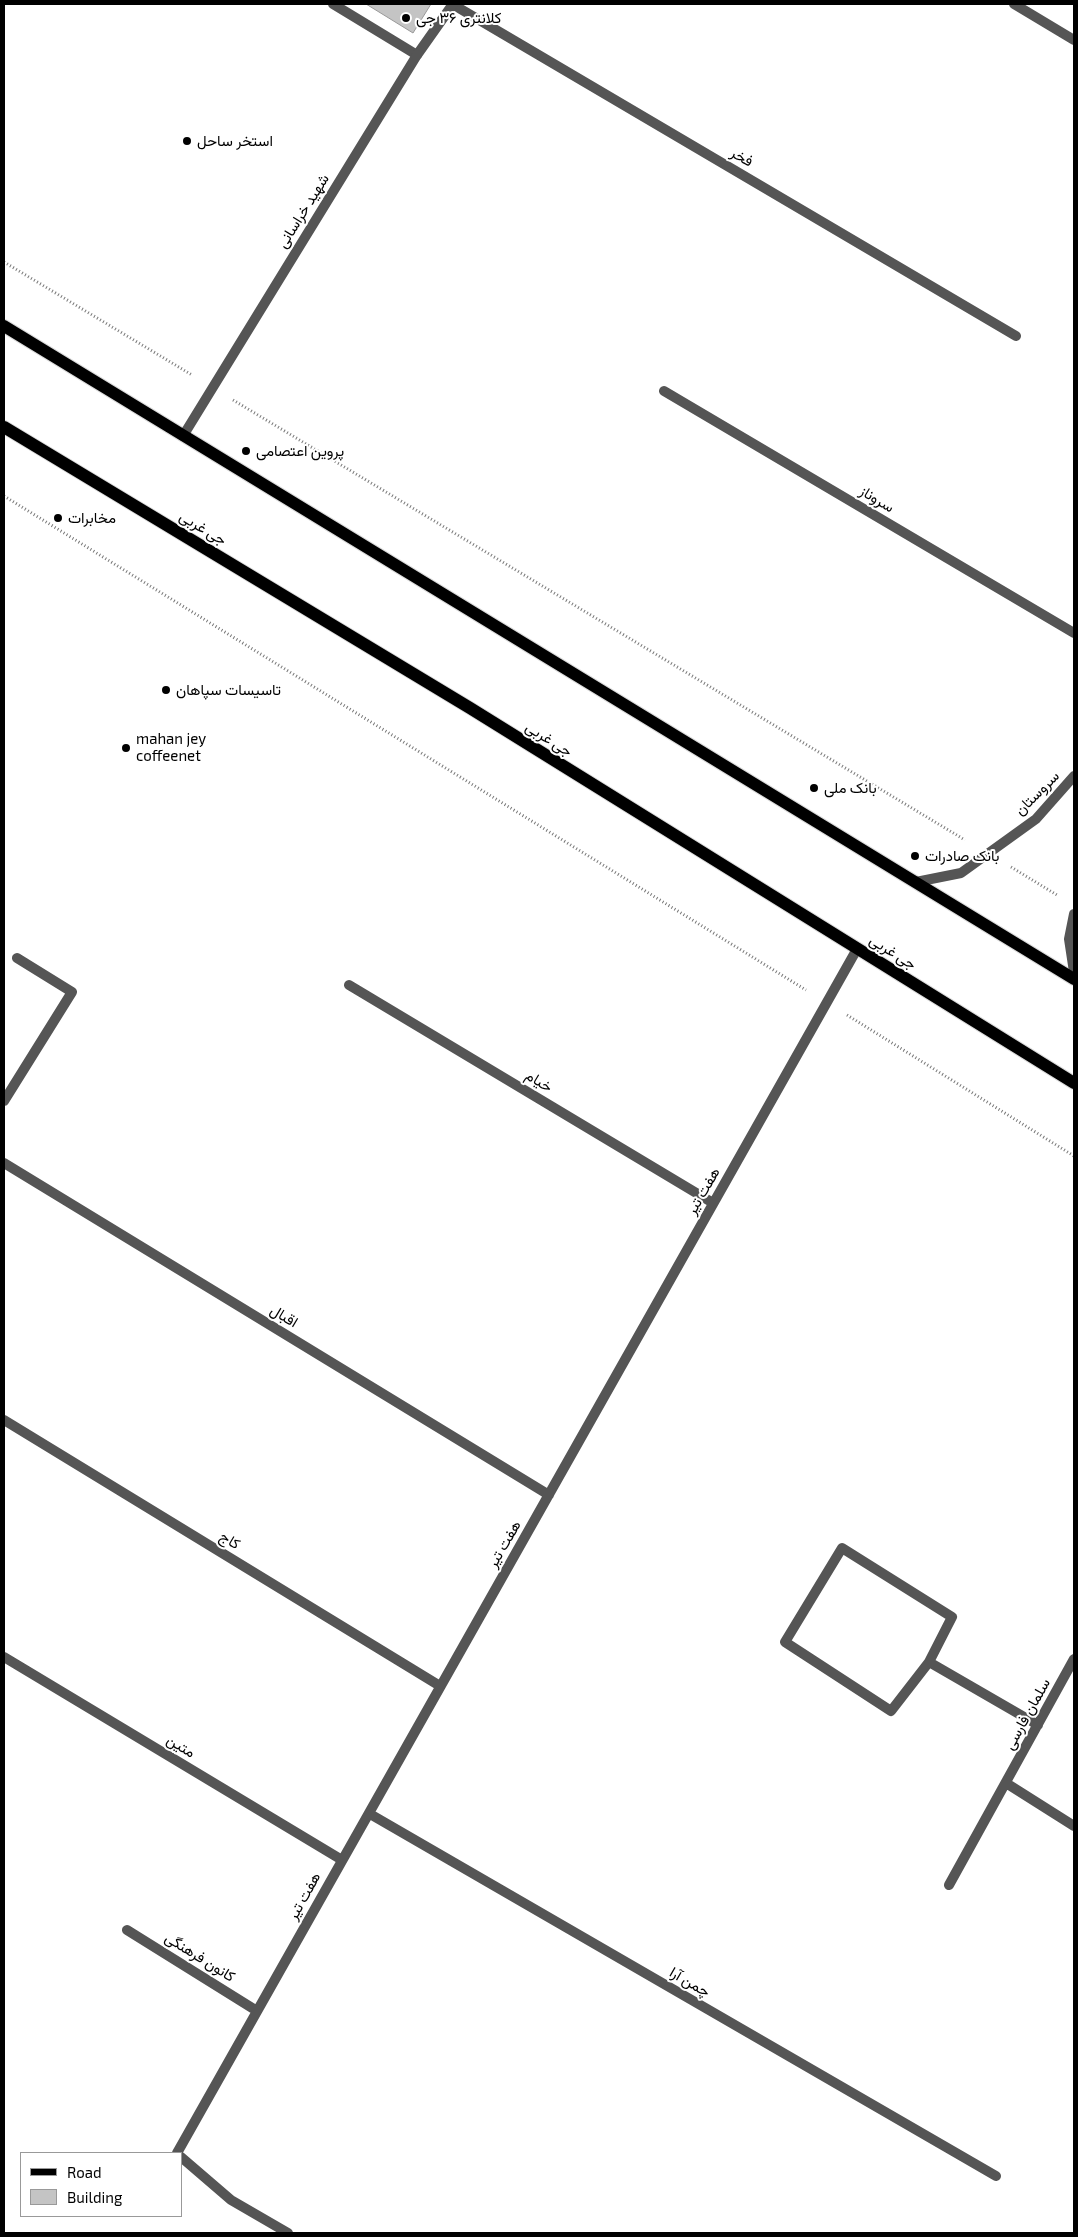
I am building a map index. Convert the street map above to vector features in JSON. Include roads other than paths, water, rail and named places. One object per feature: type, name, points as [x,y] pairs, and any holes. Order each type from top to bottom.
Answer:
[{"type":"main road","points":[[4,326],[1074,979]]},
{"type":"main road","name":"جی غربی","points":[[4,427],[470,708],[1074,1083]]},
{"type":"street","points":[[333,4],[417,55]]},
{"type":"street","name":"شهید خراسانی","points":[[182,436],[417,55],[453,4]]},
{"type":"street","name":"فخر","points":[[453,4],[1016,336]]},
{"type":"street","points":[[1014,4],[1074,40]]},
{"type":"street","name":"سروناز","points":[[664,391],[1074,633]]},
{"type":"street","name":"سروستان","points":[[916,882],[961,873],[1036,819],[1074,776]]},
{"type":"street","points":[[1074,914],[1069,939],[1074,972]]},
{"type":"street","name":"هفت تیر","points":[[178,2152],[857,949]]},
{"type":"street","points":[[4,1100],[72,992],[17,958]]},
{"type":"street","name":"خیام","points":[[349,985],[713,1203]]},
{"type":"street","name":"اقبال","points":[[4,1163],[549,1495]]},
{"type":"street","name":"کاج","points":[[4,1420],[440,1686]]},
{"type":"street","points":[[842,1548],[952,1618],[929,1662],[891,1711],[785,1642],[842,1548]]},
{"type":"street","name":"متین","points":[[4,1657],[342,1860]]},
{"type":"street","name":"سلمان فارسی","points":[[949,1885],[1074,1659]]},
{"type":"street","points":[[929,1662],[1038,1725]]},
{"type":"street","points":[[1006,1783],[1074,1826]]},
{"type":"street","name":"چمن آرا","points":[[370,1814],[996,2176]]},
{"type":"street","name":"کانون فرهنگی","points":[[127,1930],[257,2010]]},
{"type":"street","points":[[182,2158],[231,2200],[288,2233]]},
{"type":"place","name":"کلانتری ۳۶ جی","points":[[406,18]]},
{"type":"place","name":"استخر ساحل","points":[[187,141]]},
{"type":"place","name":"پروین اعتصامی","points":[[246,451]]},
{"type":"place","name":"مخابرات","points":[[58,518]]},
{"type":"place","name":"تاسیسات سپاهان","points":[[166,690]]},
{"type":"place","name":"mahan jey coffeenet","points":[[126,748]]},
{"type":"place","name":"بانک ملی","points":[[814,788]]},
{"type":"place","name":"بانک صادرات","points":[[915,856]]}]
